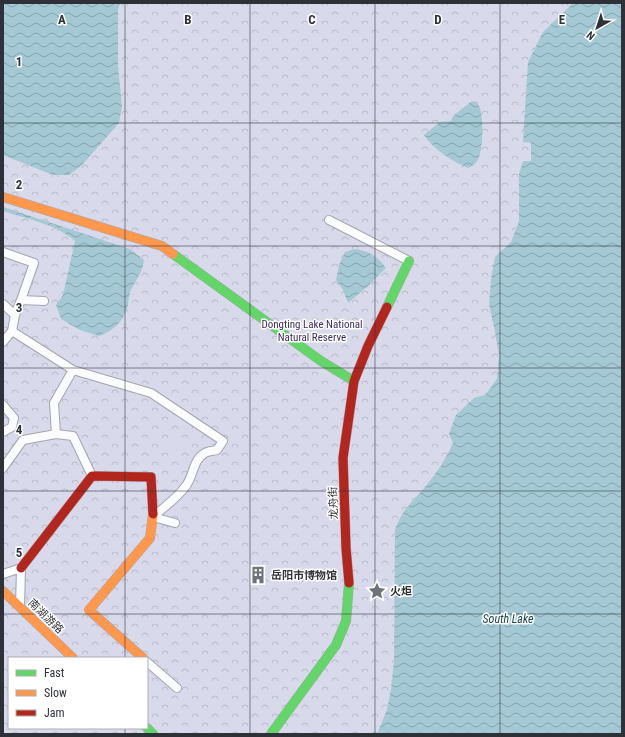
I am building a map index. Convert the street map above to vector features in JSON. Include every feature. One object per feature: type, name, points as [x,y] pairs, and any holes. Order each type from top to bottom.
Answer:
[{"type":"street","points":[[3,197],[162,246],[284,335],[321,361],[354,381]]},
{"type":"street","points":[[329,220],[409,261]]},
{"type":"street","points":[[3,252],[34,263],[15,315],[12,331],[3,342]]},
{"type":"street","name":"龙舟街","points":[[271,734],[336,645],[346,621],[349,581],[346,548],[344,458],[354,381],[368,346],[409,261]]},
{"type":"street","points":[[21,300],[44,301]]},
{"type":"street","points":[[3,304],[15,315]]},
{"type":"street","points":[[12,331],[73,370],[151,393],[223,441],[217,450],[205,453],[196,461],[193,473],[187,486],[176,498],[153,517]]},
{"type":"street","points":[[56,434],[54,403],[73,370]]},
{"type":"street","points":[[3,405],[14,418],[12,427],[3,432]]},
{"type":"street","points":[[3,468],[23,440],[56,434],[73,436],[92,476]]},
{"type":"street","points":[[92,476],[151,477],[153,517],[150,538],[89,610],[142,657]]},
{"type":"street","points":[[20,607],[21,568],[92,476]]},
{"type":"street","points":[[153,517],[175,523]]},
{"type":"street","points":[[3,574],[21,568]]},
{"type":"street","name":"南湖游路","points":[[3,591],[72,657]]},
{"type":"street","points":[[148,663],[176,688]]},
{"type":"green space","name":"Dongting Lake National Natural Reserve","points":[[3,3],[622,3],[622,734],[3,734]]},
{"type":"green space","points":[[173,432],[188,442],[177,458],[162,448]]},
{"type":"water","points":[[3,3],[120,3],[118,10],[118,66],[122,106],[119,123],[82,165],[69,175],[53,175],[3,155]]},
{"type":"water","name":"South Lake","points":[[573,3],[622,3],[622,734],[377,734],[387,710],[394,661],[395,530],[404,511],[433,477],[447,455],[453,443],[449,434],[456,415],[474,398],[485,395],[497,379],[499,355],[489,304],[491,279],[495,257],[511,242],[519,221],[519,174],[523,161],[531,161],[531,143],[523,142],[528,62],[543,32]]},
{"type":"water","points":[[472,101],[479,106],[481,110],[482,139],[478,159],[475,164],[468,168],[456,162],[433,146],[424,135],[440,122],[451,121],[453,116]]},
{"type":"water","points":[[3,207],[130,249],[144,260],[141,271],[131,290],[125,314],[116,326],[99,336],[80,330],[61,319],[56,305],[63,295],[75,241],[68,235],[51,226],[3,211]]},
{"type":"water","points":[[354,249],[373,255],[386,268],[348,303],[343,290],[336,280],[339,265],[345,252]]},
{"type":"traffic: fast","points":[[173,254],[321,361],[354,381]]},
{"type":"traffic: fast","points":[[387,307],[409,261]]},
{"type":"traffic: fast","points":[[271,734],[336,645],[346,621],[349,583]]},
{"type":"traffic: fast","points":[[148,729],[153,734]]},
{"type":"traffic: slow","points":[[3,197],[162,246],[173,254]]},
{"type":"traffic: slow","points":[[142,657],[89,610],[150,538],[153,514]]},
{"type":"traffic: slow","points":[[3,591],[72,657]]},
{"type":"traffic: jam","points":[[349,583],[346,548],[343,458],[354,381],[368,346],[387,307]]},
{"type":"traffic: jam","points":[[21,568],[92,476],[151,477],[153,514]]},
{"type":"place","name":"岳阳市博物馆","points":[[258,575]]},
{"type":"place","name":"火炬","points":[[377,591]]}]
